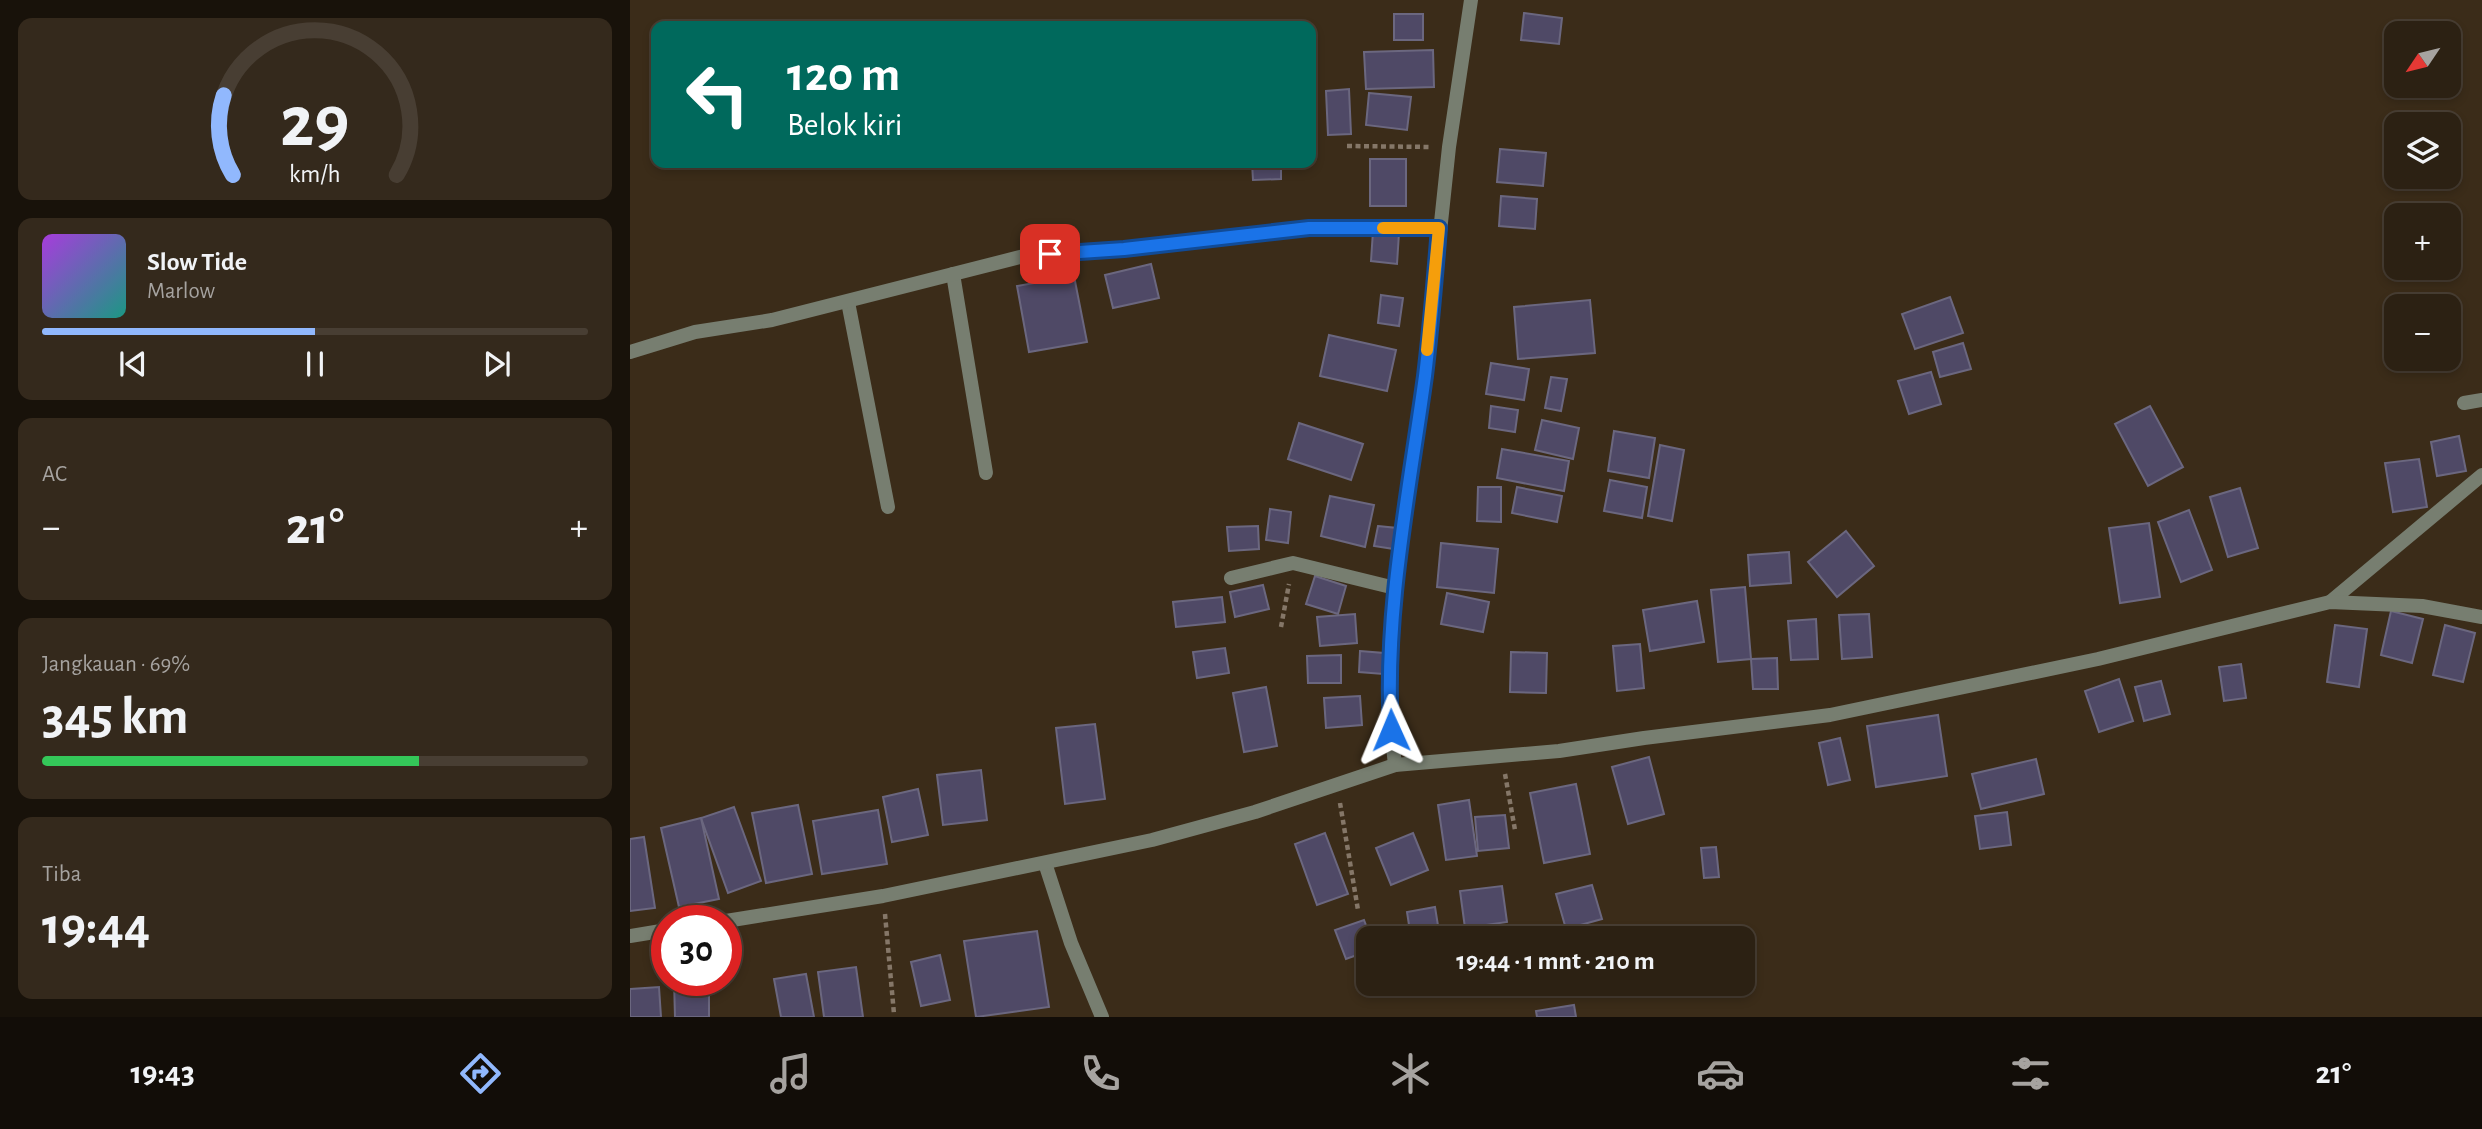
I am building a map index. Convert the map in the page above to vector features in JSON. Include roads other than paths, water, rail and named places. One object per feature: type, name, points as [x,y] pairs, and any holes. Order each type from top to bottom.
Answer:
[{"type":"street","points":[[1395,765],[1390,710],[1395,587],[1425,373],[1449,147],[1471,0]]},
{"type":"street","points":[[630,352],[695,332],[772,320],[1024,256],[1124,249],[1309,228],[1439,228]]},
{"type":"street","points":[[953,274],[986,473]]},
{"type":"street","points":[[848,302],[888,508]]},
{"type":"street","points":[[2464,403],[2482,400]]},
{"type":"street","points":[[2330,602],[2482,474]]},
{"type":"street","points":[[1231,578],[1293,563],[1395,587]]},
{"type":"street","points":[[742,918],[883,896],[1152,839],[1255,812],[1395,765],[1559,751],[1843,712],[2098,659],[2330,602],[2422,606],[2482,617]]},
{"type":"street","points":[[1045,863],[1071,943],[1102,1017]]},
{"type":"street","points":[[630,936],[651,933]]}]
